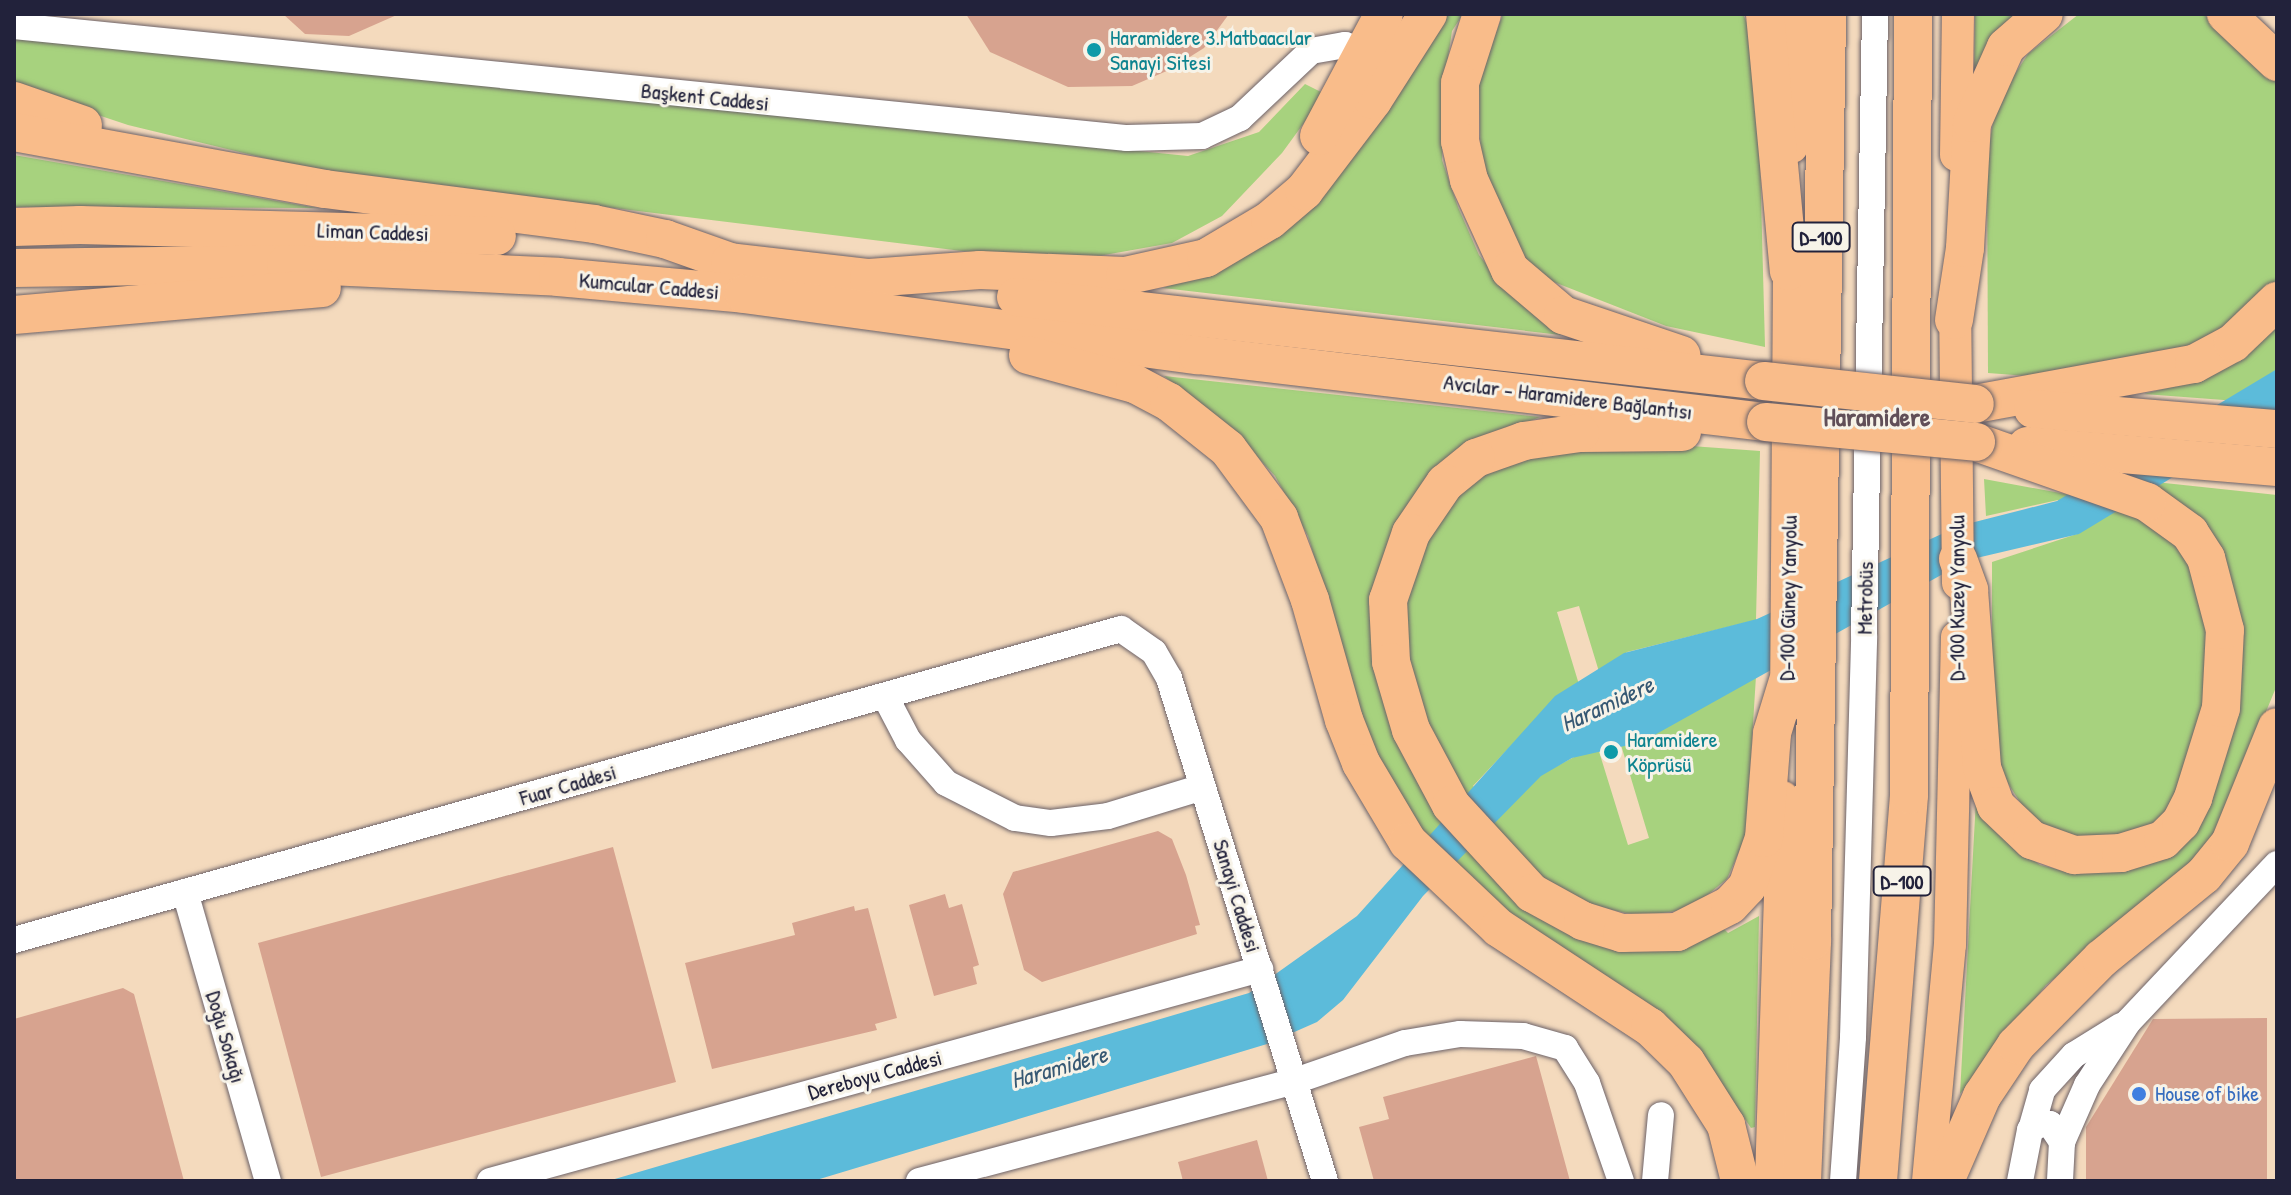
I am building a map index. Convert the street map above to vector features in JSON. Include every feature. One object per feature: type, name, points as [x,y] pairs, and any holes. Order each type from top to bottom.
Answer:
[{"type":"highway","points":[[1206,258],[1301,163],[1337,110],[1384,14]]},
{"type":"highway","points":[[864,294],[967,270],[1125,276],[1206,258],[1270,220],[1304,191],[1373,100],[1428,14]]},
{"type":"highway","points":[[1482,14],[1460,83],[1460,141],[1474,194],[1510,270],[1563,315],[1764,381]]},
{"type":"highway","points":[[1765,14],[1789,271]]},
{"type":"highway","name":"D-100","points":[[1802,1181],[1812,941],[1827,14]]},
{"type":"highway","name":"D-100","points":[[1878,1181],[1909,795],[1913,14]]},
{"type":"highway","points":[[1954,320],[1965,248],[1972,123],[2006,47],[2044,14]]},
{"type":"highway","points":[[2226,14],[2277,62]]},
{"type":"highway","points":[[14,101],[191,164]]},
{"type":"highway","points":[[14,132],[451,208],[594,224],[665,239],[730,262],[864,294],[920,335],[1056,360],[1135,384],[1169,402],[1228,449],[1279,518],[1310,600],[1350,735],[1408,842],[1499,928],[1650,1027],[1686,1062],[1726,1125],[1740,1181]]},
{"type":"highway","name":"Liman Caddesi","points":[[14,227],[96,225],[538,238],[730,262]]},
{"type":"highway","name":"Liman Caddesi","points":[[14,268],[286,264],[437,269]]},
{"type":"highway","points":[[14,315],[248,291],[377,285],[437,269]]},
{"type":"highway","name":"Kumcular Caddesi","points":[[437,269],[744,294],[864,294]]},
{"type":"highway","name":"Avcılar - Haramidere Bağlantısı","points":[[864,294],[1975,404],[2277,429]]},
{"type":"highway","name":"Avcılar - Haramidere Bağlantısı","points":[[864,294],[1766,422],[2277,467]]},
{"type":"highway","points":[[1975,404],[2194,364],[2233,343],[2277,301]]},
{"type":"highway","points":[[1766,422],[1748,431],[1551,436],[1476,458],[1445,483],[1411,533],[1388,600],[1387,631],[1398,697],[1411,730],[1424,759],[1472,833],[1532,893],[1583,921],[1622,933],[1677,932],[1730,905],[1747,887],[1764,838],[1772,733],[1788,681]]},
{"type":"highway","points":[[1958,559],[1969,590],[1982,768],[1996,806],[2032,840],[2074,855],[2121,853],[2163,840],[2181,822],[2193,798],[2221,708],[2225,630],[2206,558],[2190,533],[2147,502],[1976,442]]},
{"type":"highway","points":[[2226,463],[2277,473]]},
{"type":"highway","points":[[1945,1181],[1982,1096],[2016,1045],[2101,959],[2195,884],[2230,843],[2277,727]]},
{"type":"main road","name":"D-100 Güney Yanyolu","points":[[1771,1181],[1788,681],[1789,271],[1795,14]]},
{"type":"main road","name":"D-100 Kuzey Yanyolu","points":[[1928,1181],[1951,917],[1958,559],[1954,320],[1958,14]]},
{"type":"street","name":"Metrobüs","points":[[1843,1181],[1853,1037],[1864,636],[1875,14]]},
{"type":"street","name":"Başkent Caddesi","points":[[14,26],[75,22],[206,48],[1127,138],[1202,136],[1252,108],[1311,51],[1345,45],[1363,56]]},
{"type":"street","name":"Fuar Caddesi","points":[[14,940],[1121,629]]},
{"type":"street","name":"Sanayi Caddesi","points":[[1121,629],[1154,652],[1169,678],[1298,1080],[1325,1181]]},
{"type":"street","points":[[885,696],[908,740],[939,776],[964,795],[1015,818],[1051,823],[1108,816],[1203,787]]},
{"type":"street","points":[[2060,1181],[2062,1142],[2087,1085],[2128,1022],[2277,864]]},
{"type":"street","name":"Doğu Sokağı","points":[[185,892],[268,1181]]},
{"type":"street","name":"Dereboyu Caddesi","points":[[490,1181],[1260,969]]},
{"type":"street","points":[[2020,1181],[2037,1101],[2053,1077],[2074,1055],[2128,1022]]},
{"type":"street","points":[[919,1181],[1298,1080],[1405,1043],[1460,1034],[1523,1036],[1565,1048],[1587,1083],[1621,1181]]},
{"type":"street","points":[[1655,1181],[1661,1115]]},
{"type":"street","points":[[2032,1126],[2050,1124],[2062,1142]]},
{"type":"green space","points":[[1447,14],[1463,14],[1452,31],[1445,78],[1442,160],[1458,207],[1479,255],[1507,290],[1561,335],[1163,288],[1221,268],[1335,178]]},
{"type":"green space","points":[[1503,14],[1743,14],[1757,46],[1765,347],[1666,326],[1536,275],[1509,238],[1481,180],[1479,77]]},
{"type":"green space","points":[[1975,14],[2021,14],[1974,76]]},
{"type":"green space","points":[[2079,14],[2202,14],[2236,35],[2277,77],[2277,279],[2255,310],[2212,337],[2152,360],[2040,377],[1988,373],[1987,155],[1993,123],[2005,89],[2028,54]]},
{"type":"green space","points":[[14,37],[1188,156],[1259,132],[1305,84],[1325,94],[1282,153],[1222,216],[1172,243],[1059,263],[322,172],[128,125],[14,87]]},
{"type":"green space","points":[[14,155],[317,208],[14,207]]},
{"type":"green space","points":[[2277,327],[2277,404],[2144,394],[2195,381]]},
{"type":"green space","points":[[1164,376],[1540,417],[1480,441],[1375,605],[1471,850],[1677,949],[1724,929],[1728,933],[1759,916],[1755,1127],[1751,1128],[1698,1049],[1497,908],[1432,848],[1402,805],[1363,722],[1308,536],[1275,476],[1229,426]]},
{"type":"green space","points":[[1622,441],[1760,451],[1756,620],[1627,652],[1600,675],[1579,606],[1557,612],[1584,701],[1536,719],[1473,786],[1500,810],[1540,775],[1597,745],[1628,845],[1649,838],[1621,745],[1756,676],[1746,836],[1727,879],[1690,909],[1641,916],[1598,907],[1544,883],[1501,844],[1439,762],[1411,680],[1402,608],[1438,508],[1493,465]]},
{"type":"green space","points":[[1984,479],[2109,502],[2178,542],[2199,576],[2216,673],[2178,805],[2133,840],[2080,841],[2035,825],[1996,765],[1992,744],[1992,562],[2080,533],[2058,500],[1986,516]]},
{"type":"green space","points":[[2146,481],[2277,495],[2277,685],[2214,838],[2158,898],[2046,985],[1960,1094],[1976,799],[2009,842],[2040,865],[2077,874],[2148,865],[2172,851],[2241,659]]},
{"type":"water","points":[[2277,369],[2277,414],[2079,534],[1968,560],[1642,742],[1572,758],[1541,776],[1423,896],[1343,1000],[1317,1022],[1267,1044],[813,1181],[608,1181],[1249,993],[1357,916],[1555,696],[1624,653],[1757,619],[1959,526],[2057,501]]},
{"type":"building","points":[[283,14],[399,14],[349,36],[305,34]]},
{"type":"building","name":"Haramidere 3.Matbaacılar Sanayi Sitesi","points":[[966,14],[1229,14],[1204,48],[1169,70],[1132,86],[1068,87],[990,52]]},
{"type":"building","points":[[1158,831],[1172,839],[1186,875],[1200,925],[1195,926],[1197,934],[1042,982],[1024,970],[1003,894],[1013,872]]},
{"type":"building","points":[[613,847],[676,1082],[321,1177],[258,943]]},
{"type":"building","points":[[945,894],[949,908],[962,904],[979,965],[973,967],[977,984],[934,996],[909,905]]},
{"type":"building","points":[[854,906],[855,911],[868,908],[897,1018],[875,1024],[877,1030],[712,1069],[685,963],[795,935],[792,923]]},
{"type":"building","points":[[123,988],[134,994],[184,1181],[14,1181],[14,1019]]},
{"type":"building","points":[[2267,1018],[2267,1181],[2086,1181],[2086,1127],[2153,1019]]},
{"type":"building","points":[[1536,1056],[1570,1181],[1374,1181],[1359,1127],[1389,1119],[1383,1097]]},
{"type":"building","points":[[1257,1140],[1268,1181],[1183,1181],[1178,1162]]},
{"type":"place","name":"Haramidere 3.Matbaacılar Sanayi Sitesi","points":[[1094,50]]},
{"type":"place","name":"Haramidere Köprüsü","points":[[1611,752]]},
{"type":"place","name":"House of bike","points":[[2139,1094]]},
{"type":"district","name":"Haramidere","points":[[1877,417]]}]
